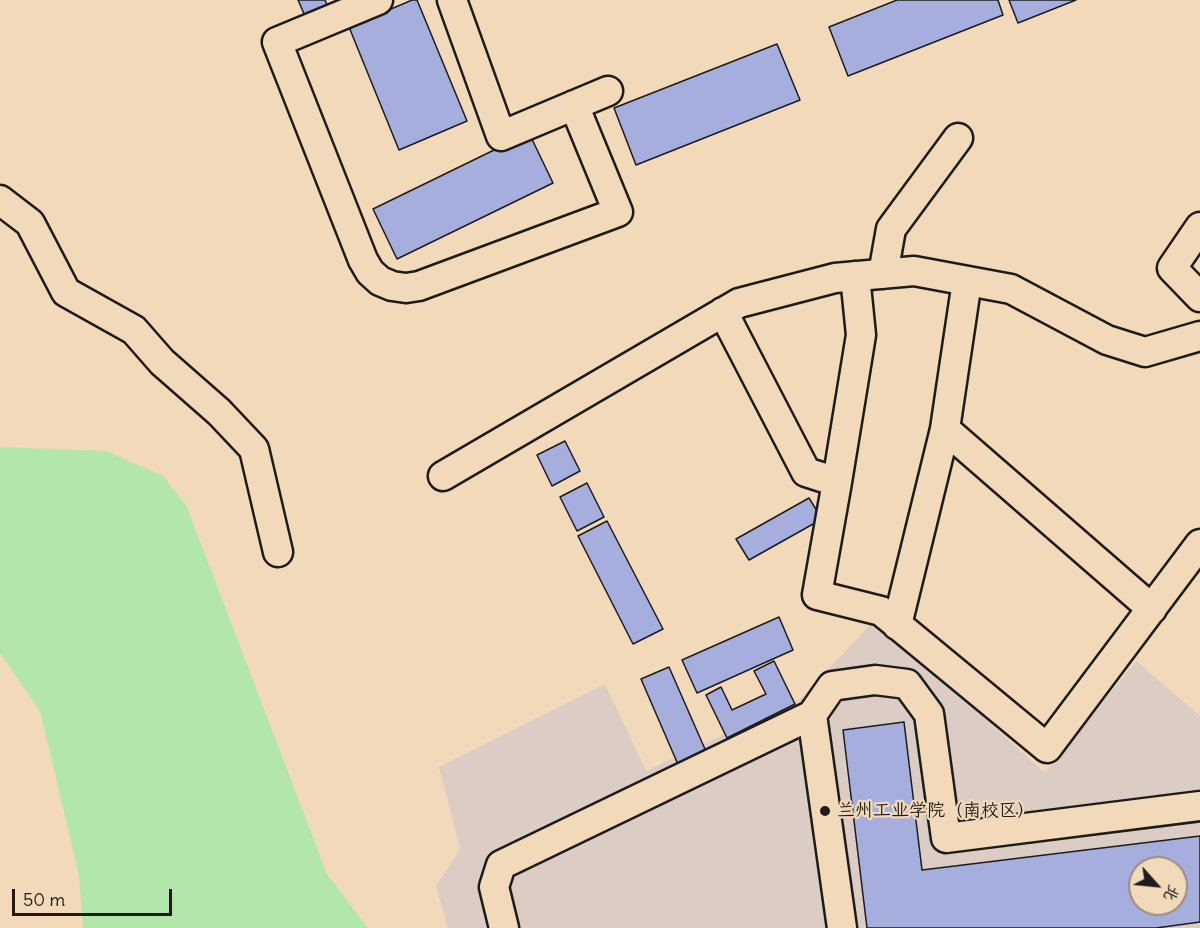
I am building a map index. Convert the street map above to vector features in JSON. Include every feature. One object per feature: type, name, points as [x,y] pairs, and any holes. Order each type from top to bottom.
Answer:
[{"type":"street","points":[[378,0],[277,42],[363,260],[370,272],[380,281],[406,288],[419,286],[618,212],[574,105]]},
{"type":"street","points":[[452,0],[501,136],[608,91]]},
{"type":"street","points":[[958,138],[891,229],[869,275],[817,595],[880,611],[1047,748],[1200,544]]},
{"type":"street","points":[[0,200],[30,223],[66,292],[134,330],[162,362],[219,412],[254,449],[278,552]]},
{"type":"street","points":[[1200,227],[1172,268],[1200,297]]},
{"type":"street","points":[[443,476],[739,303],[836,278],[914,271],[1011,289],[1107,340],[1145,352],[1200,336]]},
{"type":"street","points":[[897,625],[945,429],[967,281]]},
{"type":"street","points":[[723,312],[806,472],[837,482]]},
{"type":"street","points":[[945,429],[1152,609]]},
{"type":"street","points":[[504,928],[494,887],[501,865],[812,715],[832,686],[875,680],[907,684],[929,714],[946,838],[1200,806]]},
{"type":"street","points":[[812,715],[842,928]]},
{"type":"shaded area","name":"兰州工业学院（南校区）","points":[[875,620],[1045,773],[1136,661],[1200,716],[1200,928],[448,928],[436,886],[460,849],[439,767],[605,684],[646,771],[800,699]]},
{"type":"green space","points":[[0,447],[106,451],[163,476],[186,505],[327,874],[368,928],[83,928],[79,875],[40,711],[0,653]]},
{"type":"building","points":[[298,0],[325,0],[328,7],[305,16]]},
{"type":"building","points":[[412,0],[417,0],[467,121],[399,150],[349,27]]},
{"type":"building","points":[[897,0],[998,0],[1003,15],[848,76],[829,27]]},
{"type":"building","points":[[1009,0],[1076,0],[1018,23]]},
{"type":"building","points":[[777,44],[800,100],[636,165],[614,108]]},
{"type":"building","points":[[529,133],[553,183],[397,259],[373,209]]},
{"type":"building","points":[[565,441],[580,471],[552,486],[537,455]]},
{"type":"building","points":[[587,483],[604,517],[577,531],[560,497]]},
{"type":"building","points":[[809,498],[822,519],[749,560],[736,539]]},
{"type":"building","points":[[607,521],[663,629],[633,644],[578,536]]},
{"type":"building","points":[[779,617],[793,650],[697,693],[682,660]]},
{"type":"building","points":[[774,661],[795,704],[727,738],[706,695],[721,687],[732,710],[766,694],[754,671]]},
{"type":"building","points":[[669,667],[708,756],[680,769],[641,679]]},
{"type":"building","points":[[904,722],[922,870],[1200,836],[1200,922],[1156,928],[867,928],[843,730]]},
{"type":"place","name":"兰州工业学院（南校区）","points":[[825,811]]}]
